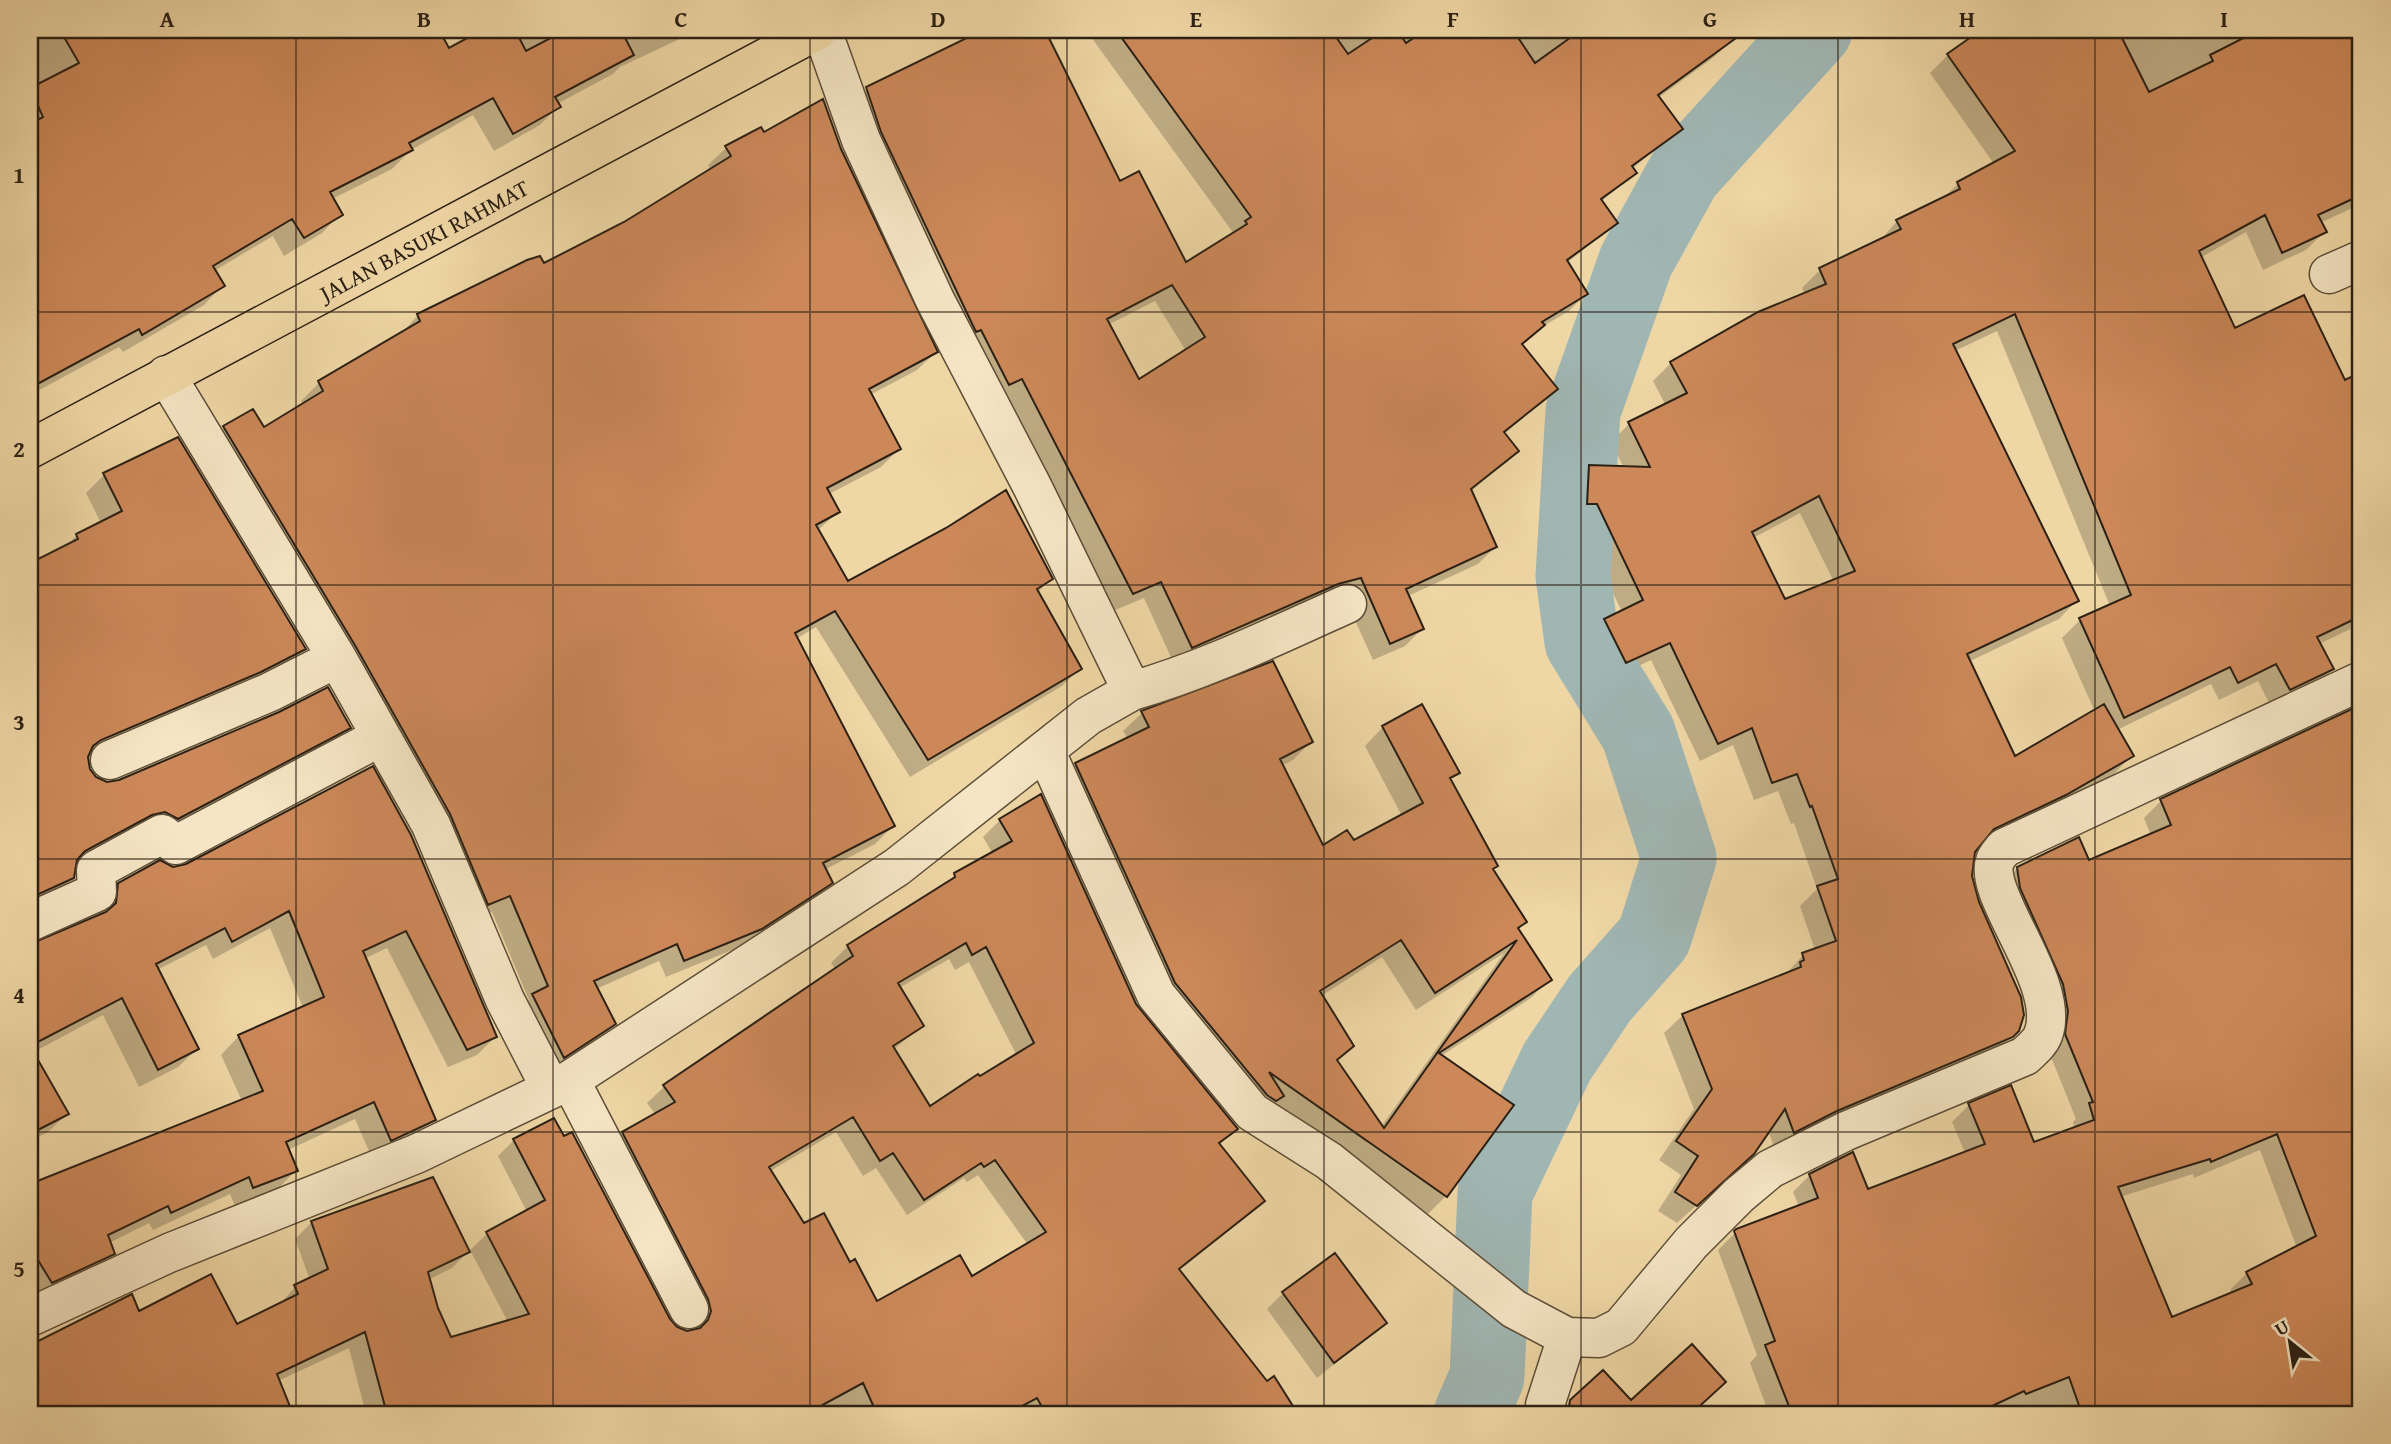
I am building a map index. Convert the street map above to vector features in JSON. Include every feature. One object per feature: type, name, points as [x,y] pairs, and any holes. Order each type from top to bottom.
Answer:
[{"type":"highway","name":"JALAN BASUKI RAHMAT","points":[[30,449],[820,30]]},
{"type":"street","points":[[820,30],[861,140],[934,300],[1032,486],[1132,691]]},
{"type":"street","points":[[166,376],[337,658],[431,825],[505,1000],[560,1084],[689,1309]]},
{"type":"street","points":[[30,1317],[169,1253],[416,1154],[560,1084],[897,867],[1088,716],[1132,691],[1222,658],[1347,604]]},
{"type":"street","points":[[110,760],[270,692],[337,658]]},
{"type":"street","points":[[1045,750],[1156,995],[1252,1112],[1329,1161],[1514,1309],[1567,1338],[1599,1338],[1621,1327],[1691,1243],[1739,1195],[1770,1169],[1846,1131],[2025,1056],[2042,1038],[2047,1018],[2037,975],[2003,903],[1993,873],[1994,861],[2004,848],[2361,681]]},
{"type":"street","points":[[30,922],[97,892],[96,870],[162,834],[176,845],[380,737]]},
{"type":"street","points":[[1547,1414],[1545,1405],[1567,1338]]},
{"type":"building","points":[[60,30],[439,30],[449,48],[482,30],[515,30],[526,51],[566,30],[621,30],[634,55],[555,97],[561,107],[513,134],[493,98],[409,143],[413,150],[330,192],[343,215],[304,238],[292,219],[213,266],[225,286],[142,335],[139,329],[30,388],[30,124],[43,117],[30,88],[79,63]]},
{"type":"building","points":[[983,30],[1045,30],[1120,181],[1139,171],[1186,262],[1247,224],[1245,221],[1251,217],[1116,30],[1331,30],[1348,54],[1384,30],[1397,30],[1406,43],[1425,30],[1513,30],[1535,63],[1581,30],[1747,30],[1658,95],[1683,129],[1632,166],[1637,173],[1601,199],[1618,223],[1567,260],[1588,294],[1542,322],[1545,325],[1522,344],[1558,389],[1504,432],[1519,451],[1471,489],[1497,547],[1406,589],[1424,629],[1390,644],[1361,578],[1338,584],[1192,648],[1161,582],[1133,594],[1022,379],[1009,385],[981,330],[976,332],[881,132],[866,87]],"holes":[[[1172,285],[1205,337],[1139,379],[1107,319]]]},
{"type":"building","points":[[1981,30],[2118,30],[2149,92],[2213,61],[2210,55],[2259,30],[2361,30],[2361,195],[2318,215],[2327,232],[2282,253],[2265,215],[2199,251],[2235,328],[2304,295],[2345,380],[2361,372],[2361,616],[2317,637],[2334,669],[2290,690],[2276,664],[2238,683],[2230,667],[2124,718],[2079,618],[2131,595],[2015,314],[1953,344],[2079,601],[1967,654],[2015,756],[2104,704],[2134,756],[2066,795],[1994,829],[1975,852],[1972,876],[1979,902],[2021,997],[2024,1015],[2019,1031],[2013,1037],[1837,1111],[1794,1133],[1785,1109],[1754,1154],[1697,1206],[1675,1192],[1698,1156],[1676,1141],[1712,1089],[1682,1014],[1801,967],[1800,962],[1804,960],[1802,953],[1836,941],[1817,886],[1838,879],[1812,806],[1810,807],[1797,774],[1772,783],[1752,728],[1718,744],[1670,643],[1626,663],[1604,619],[1643,600],[1597,504],[1587,504],[1589,465],[1650,467],[1628,422],[1687,393],[1670,362],[1758,312],[1826,284],[1819,268],[1901,229],[1896,220],[1960,189],[1957,182],[2015,151],[1947,54]],"holes":[[[1819,496],[1855,571],[1785,599],[1752,532]]]},
{"type":"building","points":[[823,99],[841,149],[938,352],[869,389],[901,449],[827,488],[840,512],[816,525],[848,581],[946,528],[1006,490],[1053,579],[1037,589],[1082,669],[928,760],[835,611],[795,633],[895,826],[823,863],[833,883],[762,929],[684,961],[677,944],[594,981],[616,1024],[564,1058],[532,994],[548,986],[510,896],[488,905],[450,814],[356,647],[223,426],[253,409],[264,427],[323,391],[318,381],[420,321],[417,314],[527,260],[540,256],[544,263],[624,222],[731,156],[725,146],[761,127],[764,132]]},
{"type":"building","points":[[178,437],[306,649],[261,672],[101,740],[93,746],[88,757],[90,769],[96,777],[107,782],[119,780],[279,712],[328,687],[351,728],[178,819],[165,812],[152,815],[85,851],[77,860],[74,878],[30,898],[30,563],[78,539],[76,534],[122,511],[103,473]]},
{"type":"building","points":[[1273,661],[1313,742],[1280,759],[1323,845],[1347,830],[1354,840],[1423,803],[1382,726],[1422,704],[1460,773],[1450,778],[1498,866],[1493,869],[1527,922],[1518,928],[1552,980],[1439,1053],[1514,1105],[1447,1197],[1269,1072],[1284,1096],[1276,1101],[1267,1095],[1175,983],[1075,763],[1149,727],[1141,711]],"holes":[[[1401,940],[1435,993],[1517,940],[1384,1128],[1337,1060],[1354,1046],[1320,991]]]},
{"type":"building","points":[[2354,708],[2361,722],[2361,1414],[2082,1414],[2069,1377],[2026,1394],[2024,1391],[1975,1414],[1792,1414],[1765,1345],[1775,1341],[1734,1231],[1818,1198],[1809,1174],[1853,1152],[1868,1189],[1985,1144],[1968,1103],[2011,1085],[2034,1142],[2094,1120],[2089,1103],[2093,1102],[2065,1034],[2068,1011],[2063,984],[2020,888],[2017,867],[2079,837],[2089,860],[2171,825],[2160,799]],"holes":[[[2277,1134],[2316,1236],[2246,1272],[2252,1284],[2172,1317],[2118,1187],[2210,1159],[2211,1162]]]},
{"type":"building","points":[[373,766],[411,835],[497,1037],[467,1050],[406,931],[363,951],[436,1120],[391,1141],[374,1102],[286,1142],[298,1171],[253,1188],[249,1177],[171,1213],[168,1206],[108,1235],[115,1254],[52,1283],[30,1247],[30,1184],[263,1091],[238,1035],[324,997],[289,911],[232,942],[225,928],[156,964],[199,1049],[158,1070],[122,998],[30,1046],[30,944],[106,912],[116,903],[118,883],[160,860],[173,867],[186,864]]},
{"type":"building","points":[[1041,794],[1136,1004],[1238,1129],[1219,1143],[1265,1201],[1179,1269],[1267,1381],[1274,1376],[1298,1414],[1046,1414],[1037,1398],[1007,1414],[877,1414],[863,1383],[806,1414],[387,1414],[365,1332],[277,1374],[293,1414],[30,1414],[30,1345],[132,1294],[139,1311],[211,1274],[237,1324],[298,1294],[294,1285],[328,1269],[311,1221],[433,1177],[470,1252],[428,1272],[438,1308],[451,1337],[529,1314],[486,1232],[545,1200],[513,1139],[554,1118],[564,1136],[572,1132],[670,1319],[677,1327],[687,1331],[700,1328],[708,1320],[711,1311],[708,1299],[622,1132],[675,1102],[663,1085],[853,956],[847,945],[955,877],[954,873],[1012,841],[999,819]],"holes":[[[966,943],[972,955],[986,947],[1034,1043],[980,1076],[978,1074],[930,1106],[893,1046],[924,1026],[898,983]],[[853,1117],[880,1161],[893,1153],[924,1200],[981,1163],[984,1167],[995,1160],[1046,1232],[972,1276],[960,1255],[877,1301],[855,1259],[850,1262],[824,1213],[804,1223],[769,1167]]]},
{"type":"building","points":[[30,1046],[69,1114],[30,1134]]},
{"type":"building","points":[[1335,1253],[1387,1323],[1334,1363],[1282,1292]]},
{"type":"building","points":[[1692,1344],[1726,1382],[1691,1414],[1568,1414],[1570,1400],[1603,1370],[1631,1400]]},
{"type":"waterway","points":[[1471,1414],[1487,1377],[1495,1192],[1557,1062],[1600,998],[1654,937],[1679,858],[1638,733],[1582,642],[1573,576],[1583,411],[1636,261],[1684,174],[1815,30]]}]
